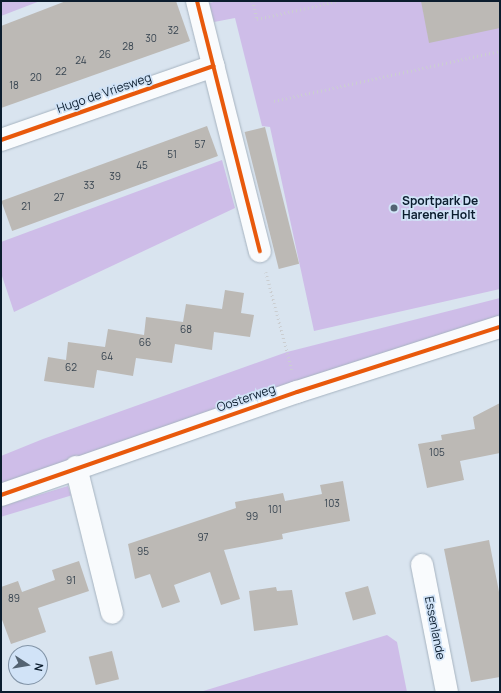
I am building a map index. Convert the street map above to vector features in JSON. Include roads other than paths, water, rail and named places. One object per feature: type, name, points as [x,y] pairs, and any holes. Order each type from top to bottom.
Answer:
[{"type":"street","points":[[197,1],[260,251]]},
{"type":"street","name":"Hugo de Vriesweg","points":[[1,140],[214,66]]},
{"type":"street","name":"Oosterweg","points":[[1,495],[76,466],[297,392],[500,327]]},
{"type":"street","points":[[76,466],[112,613]]},
{"type":"street","name":"Essenlande","points":[[422,565],[447,692]]},
{"type":"place","name":"Sportpark De Harener Holt","points":[[394,208]]}]
